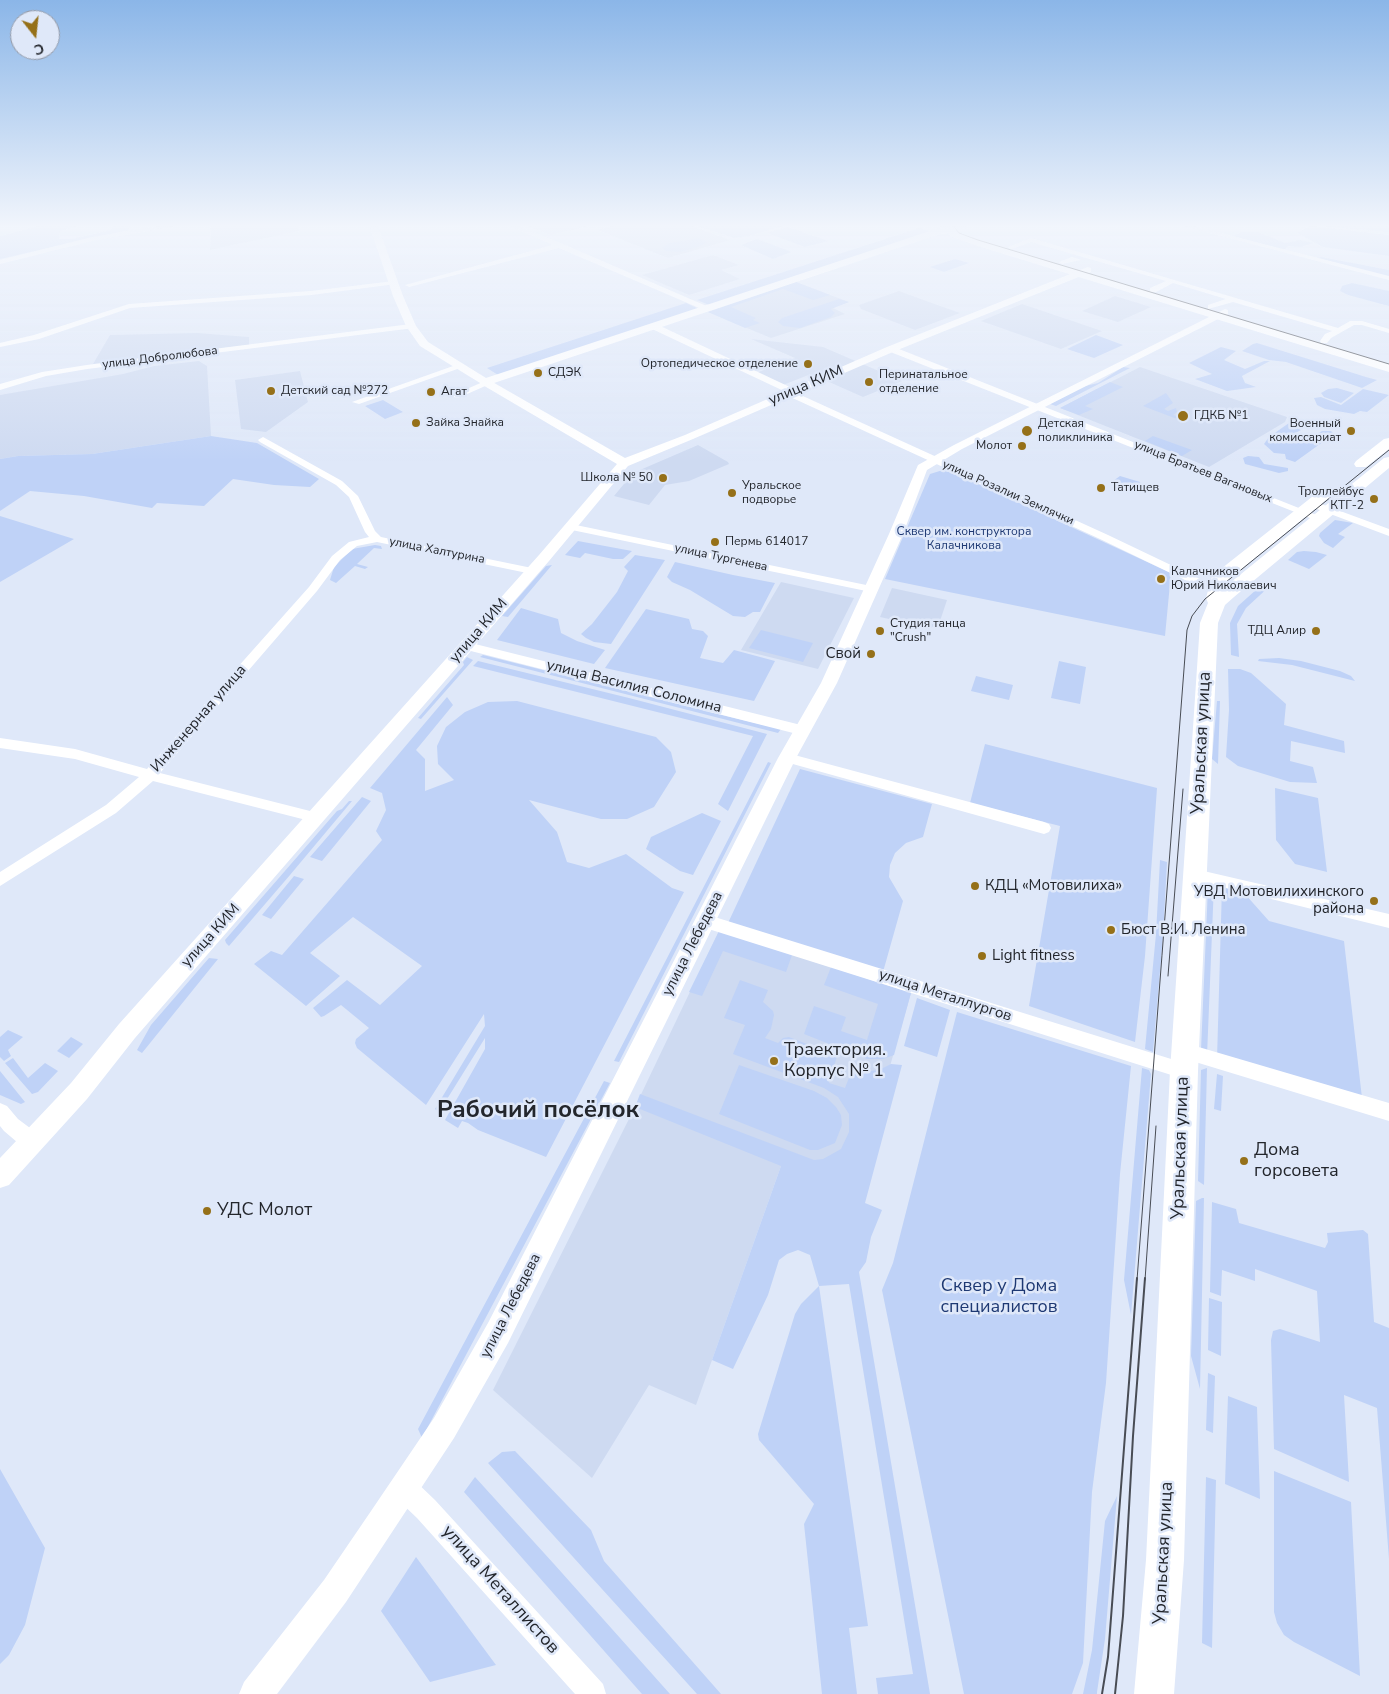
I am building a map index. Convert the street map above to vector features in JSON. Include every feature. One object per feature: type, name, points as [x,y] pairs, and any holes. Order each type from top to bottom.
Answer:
[{"type":"main road","points":[[406,303],[418,324],[420,338],[430,349],[486,383],[722,303]]},
{"type":"main road","points":[[675,305],[680,303]]},
{"type":"main road","points":[[1191,303],[1389,359]]},
{"type":"main road","points":[[1193,303],[1389,368]]},
{"type":"main road","points":[[464,370],[483,367]]},
{"type":"main road","name":"Уральская улица","points":[[1316,511],[1389,442]]},
{"type":"main road","name":"Уральская улица","points":[[1158,1692],[1166,1551],[1184,1061],[1209,623],[1220,596],[1218,580],[1389,461]]},
{"type":"street","points":[[0,345],[36,337],[129,306],[170,303]]},
{"type":"street","points":[[696,303],[707,308]]},
{"type":"street","name":"улица КИМ","points":[[0,1176],[79,1090],[127,1031],[467,646],[624,463],[891,349],[1006,303]]},
{"type":"street","points":[[1218,311],[1229,303]]},
{"type":"street","points":[[1247,303],[1340,331]]},
{"type":"street","name":"улица Лебедева","points":[[256,1694],[335,1591],[444,1428],[498,1333],[786,758],[831,678],[896,534],[917,476],[922,468],[1038,406],[1123,365],[1218,311]]},
{"type":"street","points":[[1324,341],[1328,336],[1353,323],[1362,323],[1389,330]]},
{"type":"street","name":"улица Добролюбова","points":[[0,387],[46,374],[79,369],[418,324]]},
{"type":"street","name":"улица Розалии Землячки","points":[[653,326],[934,460],[1104,537],[1220,596]]},
{"type":"street","name":"улица Братьев Вагановых","points":[[891,349],[1316,511],[1388,532]]},
{"type":"street","points":[[356,402],[464,370]]},
{"type":"street","points":[[455,396],[486,383],[624,463]]},
{"type":"street","name":"улица Халтурина","points":[[263,440],[339,483],[353,496],[373,536],[532,571]]},
{"type":"street","name":"улица Тургенева","points":[[571,527],[871,589]]},
{"type":"street","name":"Инженерная улица","points":[[0,880],[111,809],[150,775],[313,589],[336,558],[353,544],[373,536]]},
{"type":"street","name":"улица Василия Соломина","points":[[467,646],[801,730]]},
{"type":"street","points":[[0,743],[75,754],[314,817]]},
{"type":"street","points":[[786,758],[1044,828]]},
{"type":"street","points":[[1195,875],[1389,921]]},
{"type":"street","name":"улица Металлургов","points":[[705,920],[894,980],[1184,1061],[1389,1112]]},
{"type":"street","points":[[0,1112],[11,1125],[31,1141]]},
{"type":"street","name":"улица Металлистов","points":[[404,1488],[426,1509],[593,1694]]},
{"type":"shaded area","points":[[734,303],[846,303],[833,308],[845,314],[771,338],[708,312]]},
{"type":"shaded area","points":[[865,303],[932,303],[960,313],[915,330],[861,309],[859,305]]},
{"type":"shaded area","points":[[1099,303],[1138,303],[1151,307],[1118,322],[1082,311]]},
{"type":"shaded area","points":[[1022,304],[1102,331],[1061,349],[981,321]]},
{"type":"shaded area","points":[[197,333],[249,337],[249,345],[93,364],[110,335]]},
{"type":"shaded area","points":[[751,339],[823,347],[902,381],[863,397],[811,374],[783,385],[756,373],[795,358]]},
{"type":"shaded area","points":[[199,361],[207,366],[211,436],[92,454],[18,456],[0,459],[0,395],[123,374],[154,366]]},
{"type":"shaded area","name":"ГДКБ №1","points":[[1140,367],[1287,417],[1285,422],[1209,467],[1060,408]]},
{"type":"shaded area","name":"Детский сад №272","points":[[300,371],[308,402],[266,432],[241,429],[235,380]]},
{"type":"shaded area","name":"Школа № 50","points":[[698,445],[729,464],[689,481],[665,485],[649,505],[614,496],[633,473]]},
{"type":"shaded area","points":[[781,582],[854,598],[818,669],[741,650]]},
{"type":"shaded area","points":[[892,588],[947,600],[939,624],[930,628],[880,617]]},
{"type":"shaded area","points":[[719,931],[911,993],[853,1195],[781,1166],[696,1405],[649,1385],[592,1478],[493,1390],[635,1107]]},
{"type":"green space","points":[[686,303],[699,309],[498,375],[487,368]]},
{"type":"green space","points":[[734,303],[742,303],[731,307],[756,318],[753,320],[760,323],[745,328],[708,312]]},
{"type":"green space","points":[[827,303],[846,303],[831,309],[835,313],[831,317],[800,328],[783,326],[778,322],[782,318]]},
{"type":"green space","points":[[1378,303],[1389,303],[1389,306]]},
{"type":"green space","points":[[1096,335],[1123,345],[1094,358],[1067,349]]},
{"type":"green space","points":[[1257,343],[1377,380],[1362,388],[1286,362],[1269,360],[1242,351]]},
{"type":"green space","points":[[1221,347],[1236,351],[1224,360],[1245,369],[1264,361],[1270,361],[1242,376],[1245,383],[1256,387],[1227,391],[1195,379],[1212,374],[1189,363]]},
{"type":"green space","points":[[1123,367],[1130,368],[1056,406],[1050,404],[1085,386],[1098,383]]},
{"type":"green space","points":[[1110,382],[1123,387],[1085,406],[1093,409],[1079,415],[1060,408]]},
{"type":"green space","points":[[1337,388],[1354,393],[1341,403],[1324,397],[1321,393],[1328,389]]},
{"type":"green space","points":[[1363,389],[1389,395],[1367,412],[1360,411],[1354,414],[1325,409],[1317,405],[1314,398],[1321,397],[1341,405]]},
{"type":"green space","points":[[1166,393],[1173,403],[1164,409],[1168,411],[1176,408],[1177,412],[1173,415],[1180,417],[1177,419],[1143,406]]},
{"type":"green space","points":[[383,400],[403,412],[385,419],[365,406]]},
{"type":"green space","points":[[1289,423],[1301,430],[1286,438],[1289,442],[1308,439],[1322,431],[1331,431],[1334,434],[1295,462],[1286,459],[1285,454],[1274,453],[1264,444],[1269,437]]},
{"type":"green space","points":[[211,436],[257,443],[319,479],[310,487],[274,485],[233,479],[204,506],[157,503],[152,508],[84,496],[30,491],[0,511],[0,459],[18,456],[92,454]]},
{"type":"green space","points":[[1153,436],[1192,450],[1182,456],[1145,441]]},
{"type":"green space","points":[[1248,456],[1259,457],[1264,464],[1288,468],[1288,471],[1279,473],[1245,464],[1243,458]]},
{"type":"green space","name":"Сквер им. конструктора Калачникова","points":[[943,470],[954,473],[1171,573],[1165,636],[885,579],[930,474]]},
{"type":"green space","points":[[1120,476],[1140,482],[1141,484],[1135,489],[1130,489],[1113,481]]},
{"type":"green space","points":[[0,516],[74,539],[0,582]]},
{"type":"green space","points":[[1335,520],[1353,523],[1338,534],[1345,537],[1333,548],[1324,543],[1319,536]]},
{"type":"green space","points":[[578,541],[632,551],[623,559],[613,559],[585,553],[580,558],[565,555]]},
{"type":"green space","points":[[375,545],[381,546],[382,549],[374,548],[357,564],[368,567],[365,569],[355,566],[336,583],[330,580],[334,567],[352,549]]},
{"type":"green space","points":[[1304,551],[1327,555],[1309,569],[1288,560],[1297,552]]},
{"type":"green space","points":[[635,555],[665,560],[611,644],[594,642],[586,638],[581,634],[592,624],[617,592],[628,571],[624,567]]},
{"type":"green space","points":[[675,562],[775,583],[760,612],[753,612],[745,617],[733,616],[690,590],[672,582],[667,577]]},
{"type":"green space","points":[[552,565],[508,617],[502,616],[546,566]]},
{"type":"green space","points":[[1266,581],[1272,584],[1246,608],[1237,624],[1239,657],[1231,655],[1230,623],[1238,606]]},
{"type":"green space","points":[[521,608],[558,619],[561,633],[577,641],[605,650],[594,664],[497,640]]},
{"type":"green space","points":[[646,609],[689,619],[692,629],[703,631],[708,636],[700,658],[723,663],[734,650],[775,661],[754,701],[605,668]]},
{"type":"green space","points":[[761,630],[813,643],[803,662],[749,648]]},
{"type":"green space","points":[[483,655],[781,729],[778,733],[480,657]]},
{"type":"green space","points":[[467,657],[473,660],[421,719],[418,718],[464,665],[463,662]]},
{"type":"green space","points":[[1279,658],[1301,661],[1340,671],[1351,676],[1355,681],[1292,665],[1258,661],[1259,659]]},
{"type":"green space","points":[[478,661],[767,734],[728,811],[718,804],[753,736],[473,666]]},
{"type":"green space","points":[[1059,661],[1086,667],[1080,704],[1051,698]]},
{"type":"green space","points":[[1228,669],[1240,669],[1251,673],[1286,704],[1284,725],[1344,741],[1345,753],[1291,741],[1290,761],[1313,767],[1317,783],[1290,782],[1238,766],[1226,757],[1229,710]]},
{"type":"green space","points":[[976,676],[1013,685],[1009,700],[971,691]]},
{"type":"green space","points":[[447,697],[453,705],[416,750],[425,759],[425,791],[454,780],[438,764],[437,746],[446,727],[465,712],[488,702],[517,701],[656,737],[671,752],[676,772],[654,807],[627,819],[601,819],[529,800],[557,832],[567,862],[589,868],[626,854],[672,888],[684,892],[546,1157],[478,1130],[468,1123],[462,1121],[458,1128],[445,1120],[485,1049],[485,1038],[439,1112],[435,1109],[485,1026],[484,1014],[426,1105],[357,1048],[356,1039],[369,1028],[341,1005],[321,1017],[313,1008],[347,980],[380,1005],[422,966],[353,917],[310,953],[340,976],[306,1006],[254,964],[271,951],[282,955],[382,840],[376,831],[386,810],[382,793],[370,788]]},
{"type":"green space","points":[[1217,701],[1220,701],[1218,764],[1212,759]]},
{"type":"green space","points":[[985,744],[1157,788],[1145,956],[1135,1042],[1029,1006],[1060,826],[970,803]]},
{"type":"green space","points":[[768,762],[771,763],[619,1062],[614,1061]]},
{"type":"green space","points":[[800,769],[932,804],[923,837],[906,843],[895,853],[890,865],[889,877],[903,901],[883,972],[728,923]]},
{"type":"green space","points":[[1275,788],[1318,798],[1327,872],[1295,864],[1276,840]]},
{"type":"green space","points":[[362,797],[371,801],[322,861],[310,857]]},
{"type":"green space","points":[[349,801],[352,801],[229,946],[225,940],[337,811],[342,809]]},
{"type":"green space","points":[[702,813],[721,821],[693,875],[680,871],[646,849],[651,837]]},
{"type":"green space","points":[[1160,860],[1167,862],[1153,1052],[1145,1049],[1156,934]]},
{"type":"green space","points":[[294,876],[304,879],[271,919],[262,915]]},
{"type":"green space","points":[[1210,883],[1214,884],[1207,1056],[1201,1050],[1208,887]]},
{"type":"green space","points":[[1222,887],[1245,894],[1269,921],[1344,941],[1362,1098],[1217,1059]]},
{"type":"green space","points":[[719,931],[792,955],[786,972],[723,951],[702,996],[689,992]]},
{"type":"green space","points":[[209,958],[218,959],[142,1053],[137,1050],[151,1025]]},
{"type":"green space","points":[[831,967],[911,993],[894,1055],[883,1059],[867,1059],[804,1034],[814,1006],[846,1017],[841,1031],[867,1040],[878,1004],[824,985]]},
{"type":"green space","points":[[740,980],[768,990],[763,1002],[773,1011],[774,1015],[771,1029],[765,1038],[778,1043],[783,1038],[789,1037],[837,1056],[829,1083],[845,1088],[854,1065],[870,1071],[879,1070],[891,1064],[902,1065],[865,1203],[882,1210],[871,1237],[866,1262],[859,1272],[930,1694],[878,1694],[876,1678],[913,1674],[849,1284],[819,1286],[810,1255],[798,1250],[787,1254],[779,1260],[768,1295],[733,1369],[712,1360],[781,1166],[635,1107],[640,1094],[814,1160],[823,1159],[841,1149],[849,1132],[849,1114],[838,1097],[824,1088],[733,1054],[745,1025],[724,1018]]},
{"type":"green space","points":[[917,998],[950,1010],[937,1057],[904,1046]]},
{"type":"green space","name":"Сквер у Дома специалистов","points":[[957,1012],[1131,1066],[1120,1174],[1106,1383],[1092,1492],[1083,1663],[1072,1694],[964,1694],[882,1290],[893,1263]]},
{"type":"green space","points":[[8,1030],[23,1037],[8,1050],[11,1056],[4,1061],[0,1057],[0,1037]]},
{"type":"green space","points":[[71,1037],[83,1044],[69,1058],[57,1051]]},
{"type":"green space","points":[[13,1058],[28,1078],[45,1063],[58,1071],[38,1092],[32,1094],[5,1063]]},
{"type":"green space","points":[[739,1065],[814,1091],[827,1098],[841,1115],[842,1125],[835,1143],[818,1150],[810,1150],[719,1114]]},
{"type":"green space","points":[[1142,1068],[1149,1070],[1151,1074],[1131,1315],[1124,1280]]},
{"type":"green space","points":[[1207,1068],[1204,1185],[1198,1181],[1201,1070]]},
{"type":"green space","points":[[0,1071],[25,1102],[21,1104],[0,1095]]},
{"type":"green space","points":[[1217,1074],[1223,1076],[1221,1111],[1214,1109]]},
{"type":"green space","points":[[604,1081],[610,1083],[422,1438],[418,1429]]},
{"type":"green space","points":[[1204,1198],[1200,1389],[1191,1356],[1196,1201]]},
{"type":"green space","points":[[1212,1202],[1236,1209],[1239,1223],[1325,1248],[1328,1242],[1327,1233],[1363,1230],[1368,1234],[1374,1322],[1389,1328],[1389,1559],[1377,1408],[1344,1395],[1349,1482],[1274,1449],[1271,1340],[1273,1331],[1280,1329],[1320,1342],[1317,1291],[1255,1269],[1255,1281],[1222,1270],[1221,1296],[1210,1292]]},
{"type":"green space","points":[[819,1286],[868,1626],[849,1628],[857,1694],[822,1694],[804,1524],[814,1504],[759,1440],[758,1434],[795,1314],[801,1304]]},
{"type":"green space","points":[[1209,1298],[1222,1302],[1221,1356],[1208,1350]]},
{"type":"green space","points":[[1208,1373],[1215,1376],[1213,1433],[1206,1430]]},
{"type":"green space","points":[[1228,1396],[1257,1407],[1260,1499],[1225,1484]]},
{"type":"green space","points":[[515,1451],[591,1530],[604,1561],[721,1694],[697,1694],[488,1463],[502,1452]]},
{"type":"green space","points":[[0,1469],[45,1548],[25,1625],[9,1655],[0,1664]]},
{"type":"green space","points":[[1274,1471],[1351,1502],[1360,1676],[1294,1642],[1284,1635],[1277,1623],[1274,1612]]},
{"type":"green space","points":[[475,1477],[670,1694],[642,1694],[464,1492]]},
{"type":"green space","points":[[1206,1477],[1216,1480],[1212,1648],[1202,1643]]},
{"type":"green space","points":[[1117,1496],[1105,1639],[1097,1694],[1083,1694],[1092,1650],[1105,1521]]},
{"type":"green space","points":[[416,1557],[496,1665],[430,1682],[381,1611]]},
{"type":"tram line","points":[[1187,303],[1389,364]]},
{"type":"tram line","points":[[1137,1280],[1187,630],[1192,616],[1205,599],[1389,450]]},
{"type":"tram line","points":[[1168,976],[1183,789]]},
{"type":"tram line","points":[[1145,1280],[1156,1126]]},
{"type":"tram line","points":[[1102,1694],[1108,1657],[1137,1278]]},
{"type":"tram line","points":[[1115,1694],[1123,1616],[1133,1436],[1145,1278]]},
{"type":"place","name":"Ортопедическое отделение","points":[[808,364]]},
{"type":"place","name":"СДЭК","points":[[538,373]]},
{"type":"place","name":"Перинатальное отделение","points":[[869,382]]},
{"type":"place","name":"Детский сад №272","points":[[271,391]]},
{"type":"place","name":"Агат","points":[[431,392]]},
{"type":"place","name":"ГДКБ №1","points":[[1183,416]]},
{"type":"place","name":"Зайка Знайка","points":[[416,423]]},
{"type":"place","name":"Детская поликлиника","points":[[1027,431]]},
{"type":"place","name":"Военный комиссариат","points":[[1351,431]]},
{"type":"place","name":"Молот","points":[[1022,446]]},
{"type":"place","name":"Школа № 50","points":[[663,478]]},
{"type":"place","name":"Татищев","points":[[1101,488]]},
{"type":"place","name":"Уральское подворье","points":[[732,493]]},
{"type":"place","name":"Троллейбус КТГ-2","points":[[1374,499]]},
{"type":"place","name":"Пермь 614017","points":[[715,542]]},
{"type":"place","name":"Калачников Юрий Николаевич","points":[[1161,579]]},
{"type":"place","name":"Студия танца \"Crush\"","points":[[880,631]]},
{"type":"place","name":"ТДЦ Алир","points":[[1316,631]]},
{"type":"place","name":"Свой","points":[[871,654]]},
{"type":"place","name":"КДЦ «Мотовилиха»","points":[[975,886]]},
{"type":"place","name":"УВД Мотовилихинского района","points":[[1374,901]]},
{"type":"place","name":"Бюст В.И. Ленина","points":[[1111,930]]},
{"type":"place","name":"Light fitness","points":[[982,956]]},
{"type":"place","name":"Траектория. Корпус № 1","points":[[774,1061]]},
{"type":"place","name":"Дома горсовета","points":[[1244,1161]]},
{"type":"place","name":"УДС Молот","points":[[207,1211]]},
{"type":"district","name":"Рабочий посёлок","points":[[538,1111]]}]
